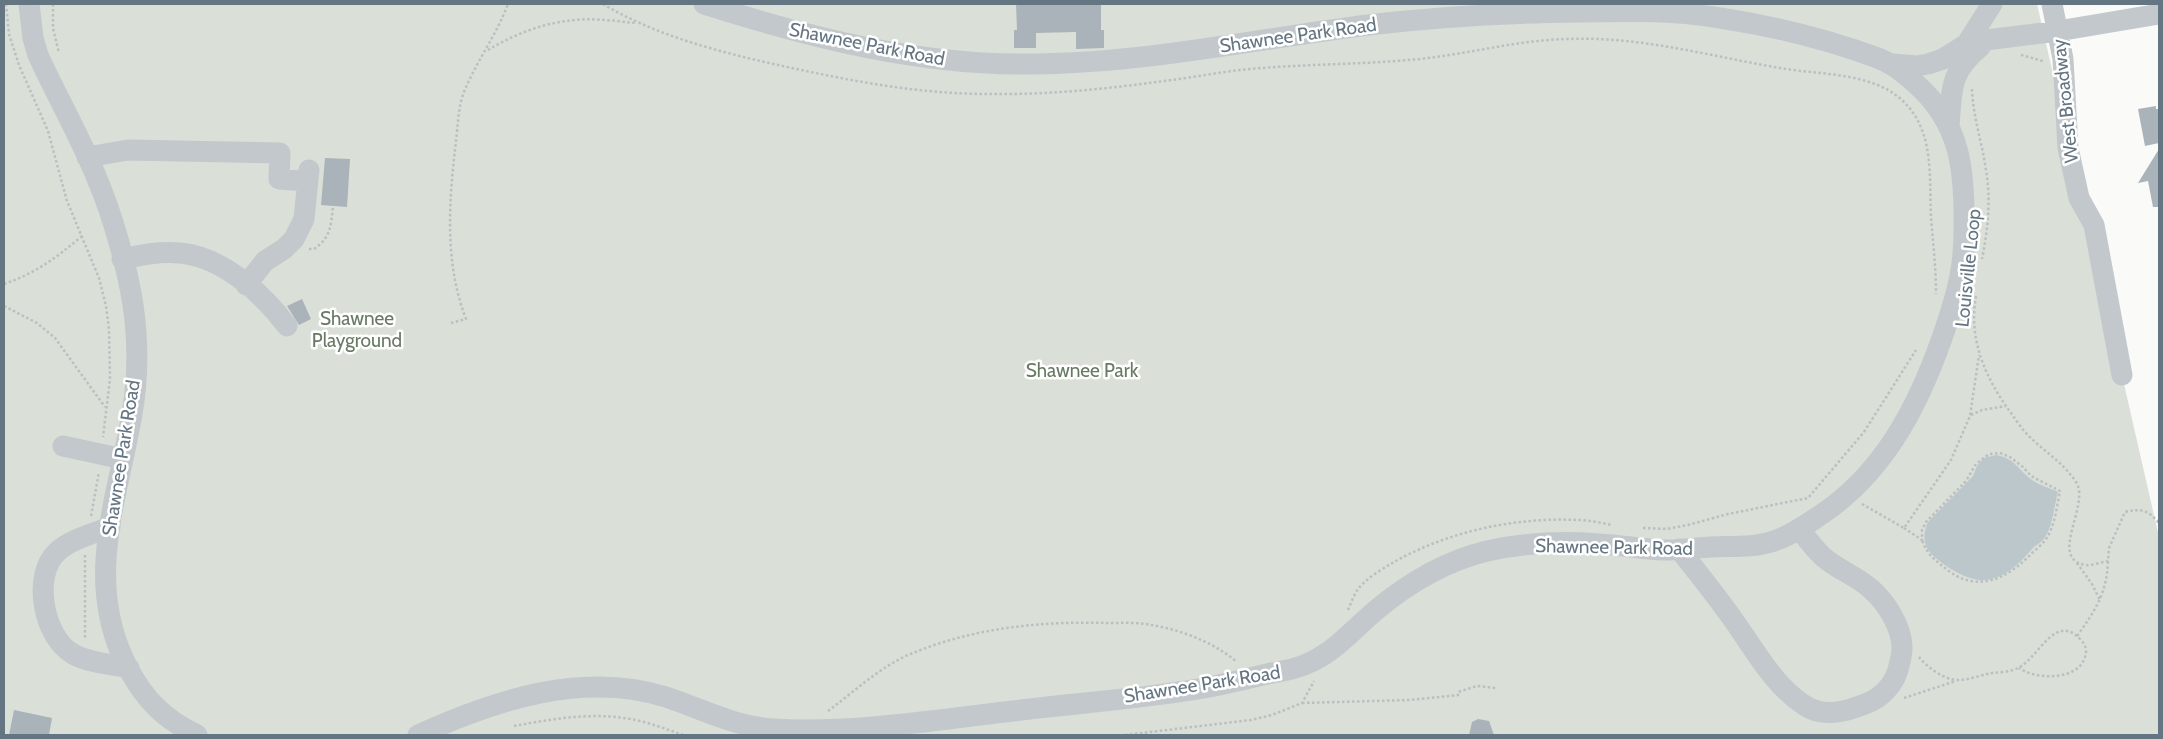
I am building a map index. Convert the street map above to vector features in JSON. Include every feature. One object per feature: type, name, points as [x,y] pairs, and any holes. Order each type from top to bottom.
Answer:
[{"type":"street","name":"Shawnee Park Road","points":[[29,4],[33,38],[38,55],[99,182],[122,259],[132,304],[136,356],[133,412],[105,559],[105,593],[108,614],[121,654],[146,698],[182,732]]},
{"type":"street","name":"Shawnee Park Road","points":[[704,4],[748,10],[859,46],[909,56],[991,64],[1072,63],[1145,56],[1373,24],[1455,16],[1533,12],[1668,12],[1718,17],[1782,30],[1832,42],[1893,64],[1916,66],[1943,59],[1970,42],[2058,31],[2159,14]]},
{"type":"street","points":[[1966,45],[1992,4]]},
{"type":"street","name":"West Broadway","points":[[2052,4],[2063,59],[2066,136],[2079,198],[2094,225],[2122,375]]},
{"type":"street","name":"Shawnee Park Road","points":[[1949,127],[1952,85],[1960,67],[1989,39]]},
{"type":"street","name":"Shawnee Park Road","points":[[418,735],[470,713],[512,699],[551,691],[596,687],[636,690],[665,697],[748,726],[767,729],[888,726],[1203,688],[1300,667],[1316,660],[1346,639],[1373,613],[1402,591],[1452,562],[1468,557],[1512,546],[1558,543],[1589,543],[1656,550],[1762,544],[1779,540],[1840,503],[1881,460],[1908,419],[1926,381],[1959,284],[1964,255],[1964,198],[1962,168],[1954,137],[1930,96],[1893,64]]},
{"type":"street","points":[[88,157],[128,150],[280,153],[279,180],[308,175],[304,219],[294,238],[284,249],[265,260],[246,285]]},
{"type":"street","points":[[122,259],[157,253],[181,253],[202,258],[226,270],[271,305],[286,326]]},
{"type":"street","points":[[63,446],[123,459]]},
{"type":"street","points":[[110,527],[86,536],[57,552],[46,566],[42,593],[51,629],[60,644],[71,653],[87,659],[128,668]]},
{"type":"street","points":[[1679,549],[1728,612],[1772,674],[1794,698],[1806,707],[1821,712],[1835,713],[1872,702],[1888,689],[1896,676],[1902,649],[1894,620],[1888,608],[1870,588],[1825,558],[1799,529]]},
{"type":"path","points":[[6,4],[9,34],[19,65],[48,131],[67,201],[99,278],[109,329],[110,379],[101,455],[86,536],[84,593],[87,659]]},
{"type":"path","points":[[54,4],[53,28],[61,58]]},
{"type":"path","points":[[451,323],[466,319],[454,276],[448,227],[458,119],[463,95],[472,73],[486,51],[508,4]]},
{"type":"path","points":[[603,4],[650,28],[740,56],[824,75],[894,88],[989,94],[1093,90],[1236,70],[1408,60],[1540,41],[1570,39],[1639,41],[1792,70],[1841,75],[1887,88],[1906,104],[1921,128],[1929,154],[1936,298]]},
{"type":"path","points":[[486,51],[499,43],[543,26],[568,20],[638,23]]},
{"type":"path","points":[[2017,53],[2043,61]]},
{"type":"path","name":"Louisville Loop","points":[[1972,83],[1974,116],[1986,169],[1989,195],[1989,221],[1981,266]]},
{"type":"path","points":[[294,238],[309,250],[322,244],[331,230],[333,206]]},
{"type":"path","points":[[4,284],[27,276],[39,269],[60,255],[82,236]]},
{"type":"path","name":"Louisville Loop","points":[[1976,292],[1976,344],[1985,371],[2026,434],[2068,470],[2078,484],[2079,509],[2070,534],[2069,552],[2076,562]]},
{"type":"path","points":[[4,306],[36,323],[54,338],[106,408]]},
{"type":"path","points":[[1640,528],[1666,529],[1736,512],[1808,498],[1864,432],[1895,386],[1919,344]]},
{"type":"path","points":[[1904,528],[1951,460],[1970,416],[1979,354]]},
{"type":"path","points":[[1970,416],[1982,410],[2006,406]]},
{"type":"path","points":[[1863,504],[1922,540],[1926,550],[1932,557],[1952,573],[1968,580],[1983,582],[2002,578],[2017,568],[2047,538],[2060,491],[2031,476],[2010,457],[2000,453],[1989,454],[1976,464],[1966,481],[1926,522],[1922,530],[1922,540]]},
{"type":"path","points":[[2076,636],[2093,614],[2100,600],[2107,579],[2110,548],[2125,512],[2135,509],[2151,513],[2159,523]]},
{"type":"path","points":[[1345,616],[1357,590],[1366,581],[1413,551],[1446,538],[1478,530],[1544,520],[1580,520],[1621,526]]},
{"type":"path","points":[[2076,562],[2087,566],[2108,561]]},
{"type":"path","points":[[2076,562],[2092,584],[2100,600]]},
{"type":"path","points":[[803,729],[875,675],[911,653],[940,643],[1016,627],[1067,622],[1151,624],[1174,630],[1221,649],[1255,677]]},
{"type":"path","points":[[1872,702],[1886,698],[1897,700],[1957,680],[2019,668],[2050,637],[2060,630],[2072,632],[2083,641],[2087,652],[2083,665],[2075,672],[2062,675],[2028,674],[2019,668]]},
{"type":"path","points":[[1914,652],[1926,666],[1957,680]]},
{"type":"path","points":[[1302,703],[1316,677]]},
{"type":"path","points":[[1125,735],[1251,720],[1272,715],[1302,703],[1424,700],[1458,695],[1458,692],[1477,686],[1496,688]]},
{"type":"path","points":[[514,726],[559,718],[593,716],[630,719],[683,735]]},
{"type":"green space","name":"Shawnee Park","points":[[4,4],[2037,4],[2159,537],[2159,735],[4,735]]},
{"type":"shaded area","points":[[1996,455],[2008,459],[2035,482],[2058,492],[2050,527],[2043,540],[2006,573],[1993,579],[1978,580],[1954,571],[1933,556],[1925,544],[1925,533],[1928,522],[1973,476],[1977,466],[1984,458]]},
{"type":"building","points":[[1016,4],[1101,4],[1101,30],[1104,30],[1104,48],[1076,49],[1076,32],[1036,33],[1036,48],[1014,48],[1014,30],[1017,30]]},
{"type":"building","points":[[2156,106],[2156,109],[2159,109],[2159,143],[2145,146],[2138,109]]},
{"type":"building","points":[[2159,149],[2159,207],[2153,207],[2148,181],[2138,183]]},
{"type":"building","points":[[325,158],[350,159],[347,207],[321,205]]},
{"type":"building","points":[[302,299],[311,319],[299,325],[287,306]]},
{"type":"building","points":[[14,710],[52,718],[49,735],[9,735]]},
{"type":"building","points":[[1478,719],[1489,721],[1494,735],[1469,735],[1472,722]]},
{"type":"park label","name":"Shawnee Playground","points":[[357,329]]}]
